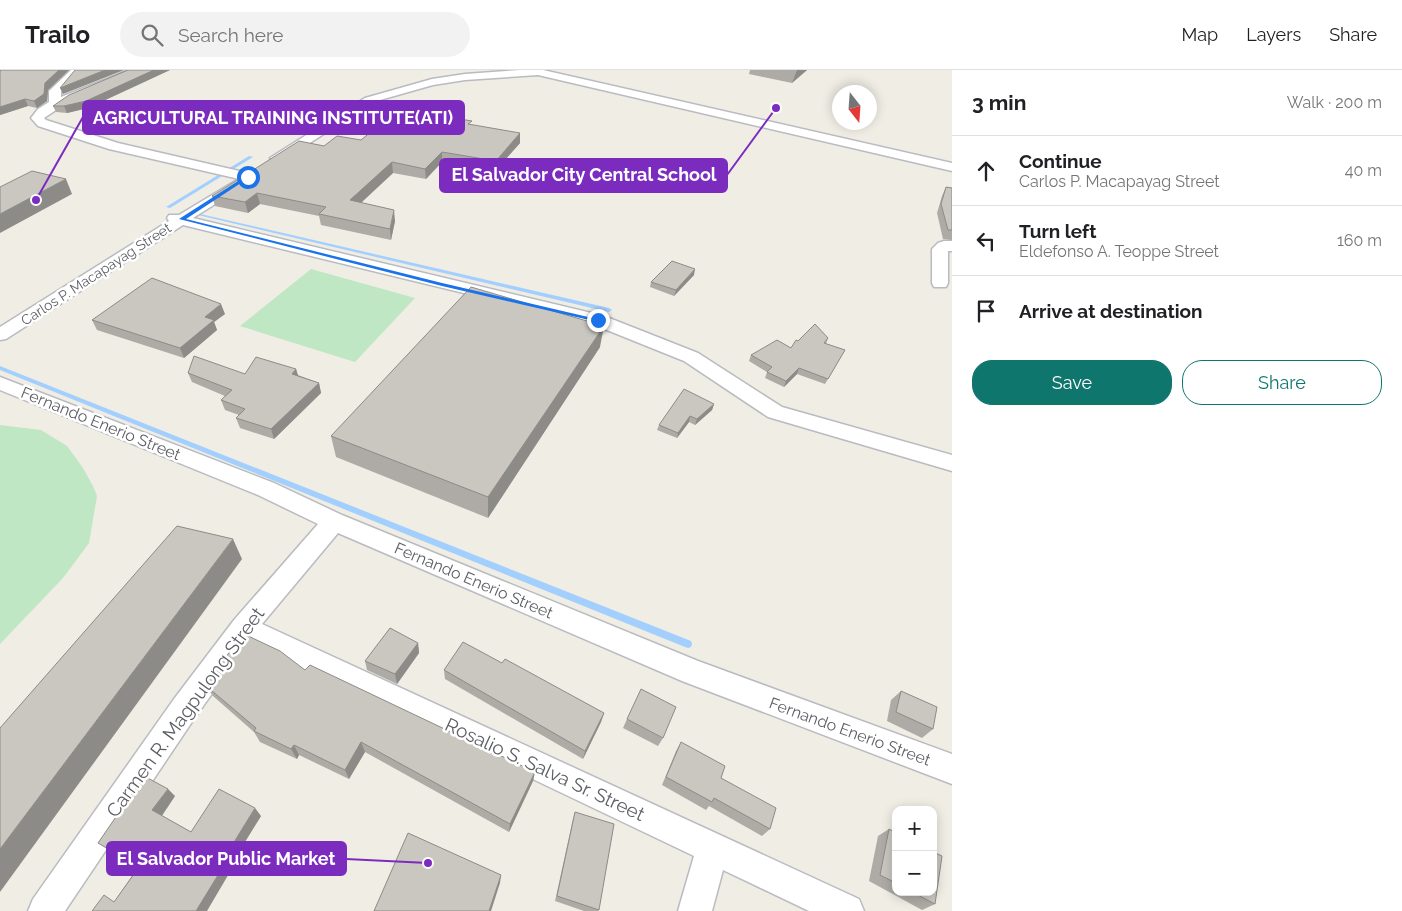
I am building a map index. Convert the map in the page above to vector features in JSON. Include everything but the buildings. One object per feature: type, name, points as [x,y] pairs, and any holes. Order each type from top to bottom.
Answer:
[{"type":"street","points":[[55,103],[54,91],[71,74],[79,70]]},
{"type":"street","points":[[139,70],[55,103],[39,113],[37,118],[42,123],[114,146],[248,177]]},
{"type":"street","name":"Carlos P. Macapayag Street","points":[[0,335],[178,218],[248,177],[369,100],[432,82],[465,77],[541,71],[952,167]]},
{"type":"street","points":[[178,218],[442,284],[598,320],[690,357],[774,412],[952,462]]},
{"type":"street","points":[[940,283],[940,249],[944,246],[952,246]]},
{"type":"street","name":"Fernando Enerio Street","points":[[0,383],[266,489],[334,521],[692,672],[952,769]]},
{"type":"street","name":"Carmen R. Magpulong Street","points":[[45,911],[184,709],[243,628],[334,521]]},
{"type":"street","name":"Rosalio S. Salva Sr. Street","points":[[243,628],[847,911]]},
{"type":"street","points":[[695,911],[712,848]]},
{"type":"green space","points":[[311,269],[415,298],[355,362],[240,326]]},
{"type":"green space","points":[[0,425],[41,430],[67,446],[83,468],[97,496],[89,543],[63,578],[0,644]]},
{"type":"waterway","points":[[168,207],[251,157]]},
{"type":"waterway","points":[[198,214],[609,310]]},
{"type":"waterway","points":[[0,368],[688,644]]},
{"type":"place","name":"El Salvador City Central School","points":[[776,108]]},
{"type":"place","name":"AGRICULTURAL TRAINING INSTITUTE(ATI)","points":[[36,200]]},
{"type":"place","name":"El Salvador Public Market","points":[[428,863]]},
{"type":"route","points":[[248,177],[182,219],[442,284],[598,320]]}]
